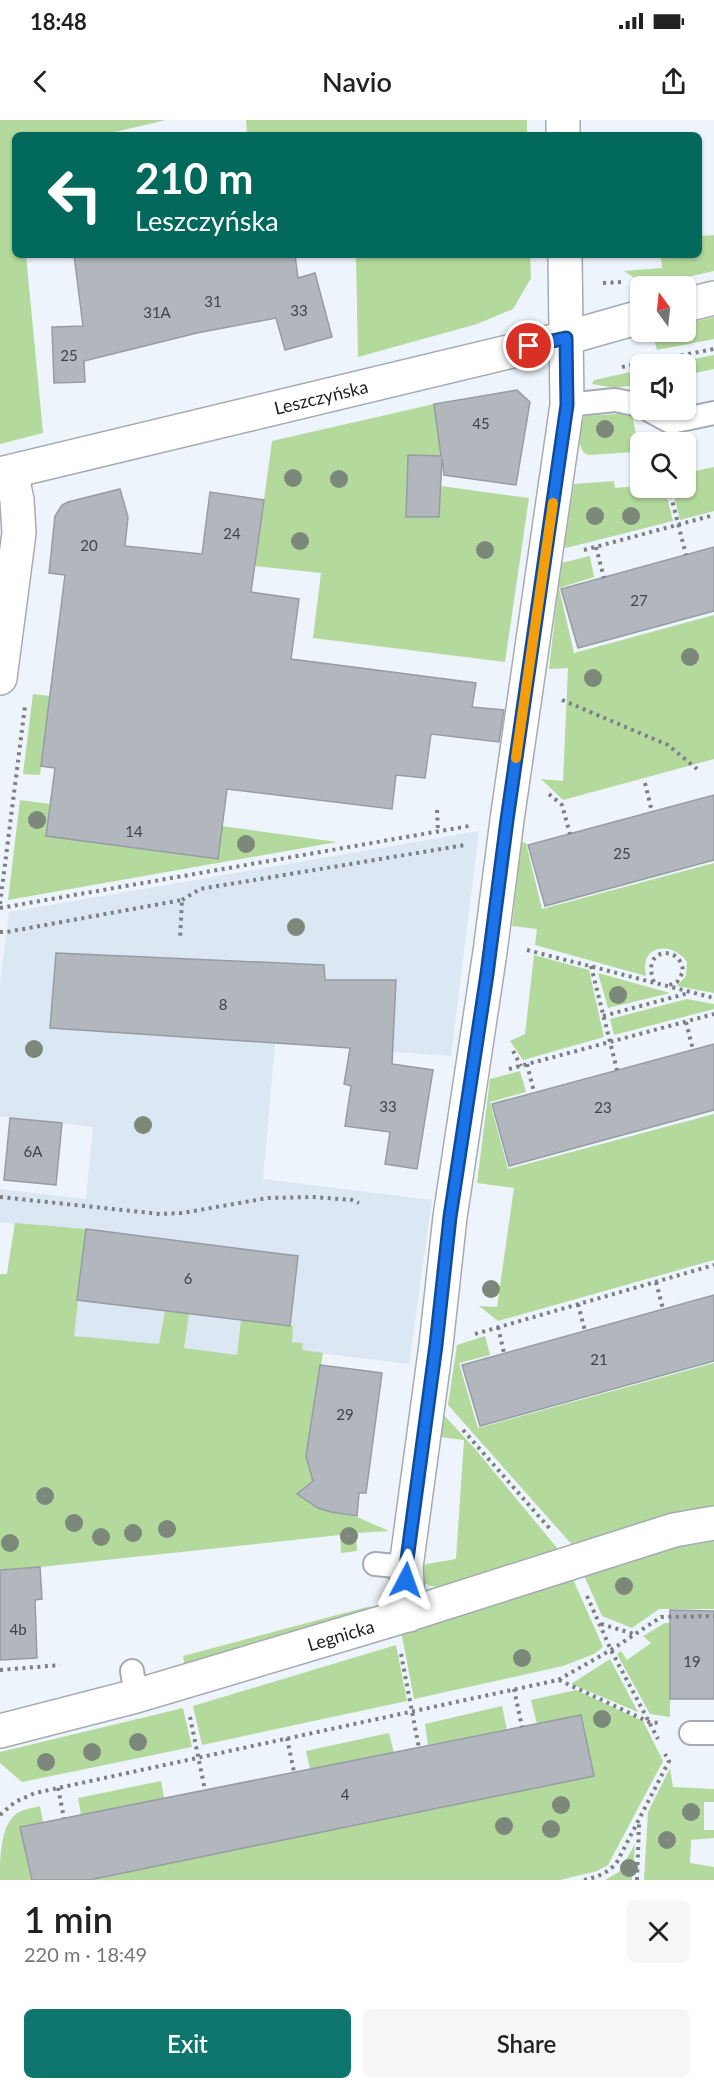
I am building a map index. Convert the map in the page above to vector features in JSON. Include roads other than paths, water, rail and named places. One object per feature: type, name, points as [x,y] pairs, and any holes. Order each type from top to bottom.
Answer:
[{"type":"street","points":[[401,1617],[391,1565],[436,1345],[450,1217],[472,1080],[567,405],[565,258]]},
{"type":"street","points":[[696,302],[714,298]]},
{"type":"street","name":"Leszczyńska","points":[[6,473],[566,338],[630,320]]},
{"type":"street","points":[[0,678],[19,533],[17,500],[6,473]]},
{"type":"street","name":"Legnicka","points":[[0,1731],[134,1683],[401,1617],[626,1544],[674,1530],[714,1523]]},
{"type":"lane","points":[[567,405],[615,400],[630,403]]},
{"type":"lane","points":[[696,417],[714,413]]},
{"type":"lane","points":[[691,1733],[714,1733]]}]
